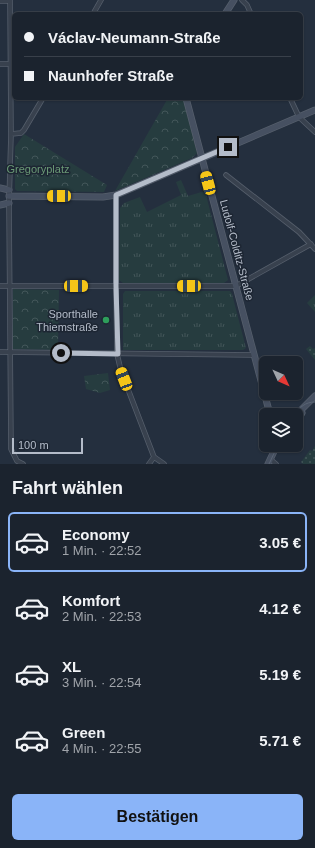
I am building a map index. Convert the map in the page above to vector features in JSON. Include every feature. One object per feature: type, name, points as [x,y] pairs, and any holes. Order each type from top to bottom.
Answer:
[{"type":"street","points":[[94,12],[101,0]]},
{"type":"street","points":[[226,12],[234,0]]},
{"type":"street","points":[[242,0],[247,5],[250,12]]},
{"type":"street","points":[[0,1],[10,1],[12,64],[12,134],[9,196],[10,449],[17,461],[23,464]]},
{"type":"street","points":[[0,64],[12,64]]},
{"type":"street","points":[[12,134],[21,133],[24,130],[42,100]]},
{"type":"street","name":"Ludolf-Colditz-Straße","points":[[187,100],[268,407]]},
{"type":"street","points":[[291,100],[299,117],[315,132]]},
{"type":"street","points":[[0,188],[9,196],[103,197],[116,195],[315,110]]},
{"type":"street","points":[[226,175],[299,232],[315,249]]},
{"type":"street","points":[[116,195],[116,286],[118,354],[121,371],[154,457],[164,464]]},
{"type":"street","points":[[0,205],[9,196]]},
{"type":"street","points":[[0,286],[236,286],[311,244]]},
{"type":"street","points":[[0,352],[254,355]]},
{"type":"street","points":[[303,409],[314,398]]},
{"type":"street","points":[[303,411],[306,406]]},
{"type":"street","points":[[274,452],[269,462],[276,464]]},
{"type":"street","points":[[149,464],[154,457]]},
{"type":"green space","points":[[167,100],[184,100],[197,153],[192,158],[115,191]]},
{"type":"green space","name":"Gregoryplatz","points":[[24,134],[107,185],[104,192],[17,191],[15,189],[15,147]]},
{"type":"green space","points":[[181,180],[188,196],[205,191],[228,280],[224,283],[123,283],[119,280],[120,208],[124,203],[140,197],[147,212],[181,195],[176,182]]},
{"type":"green space","points":[[13,289],[59,290],[58,350],[12,349]]},
{"type":"green space","points":[[125,291],[230,291],[246,348],[243,350],[123,350],[123,294]]},
{"type":"green space","points":[[315,295],[315,312],[307,303]]},
{"type":"green space","points":[[310,346],[313,349],[315,348],[315,360],[306,349]]},
{"type":"green space","points":[[108,373],[110,390],[100,393],[86,389],[84,376]]},
{"type":"green space","points":[[315,446],[315,464],[303,464],[301,462]]},
{"type":"tram line","points":[[300,408],[308,403],[315,402]]},
{"type":"tram line","points":[[269,464],[275,452]]},
{"type":"place","name":"Sporthalle Thiemstraße","points":[[106,320]]},
{"type":"route","points":[[61,353],[118,354],[116,195],[228,147]]}]
